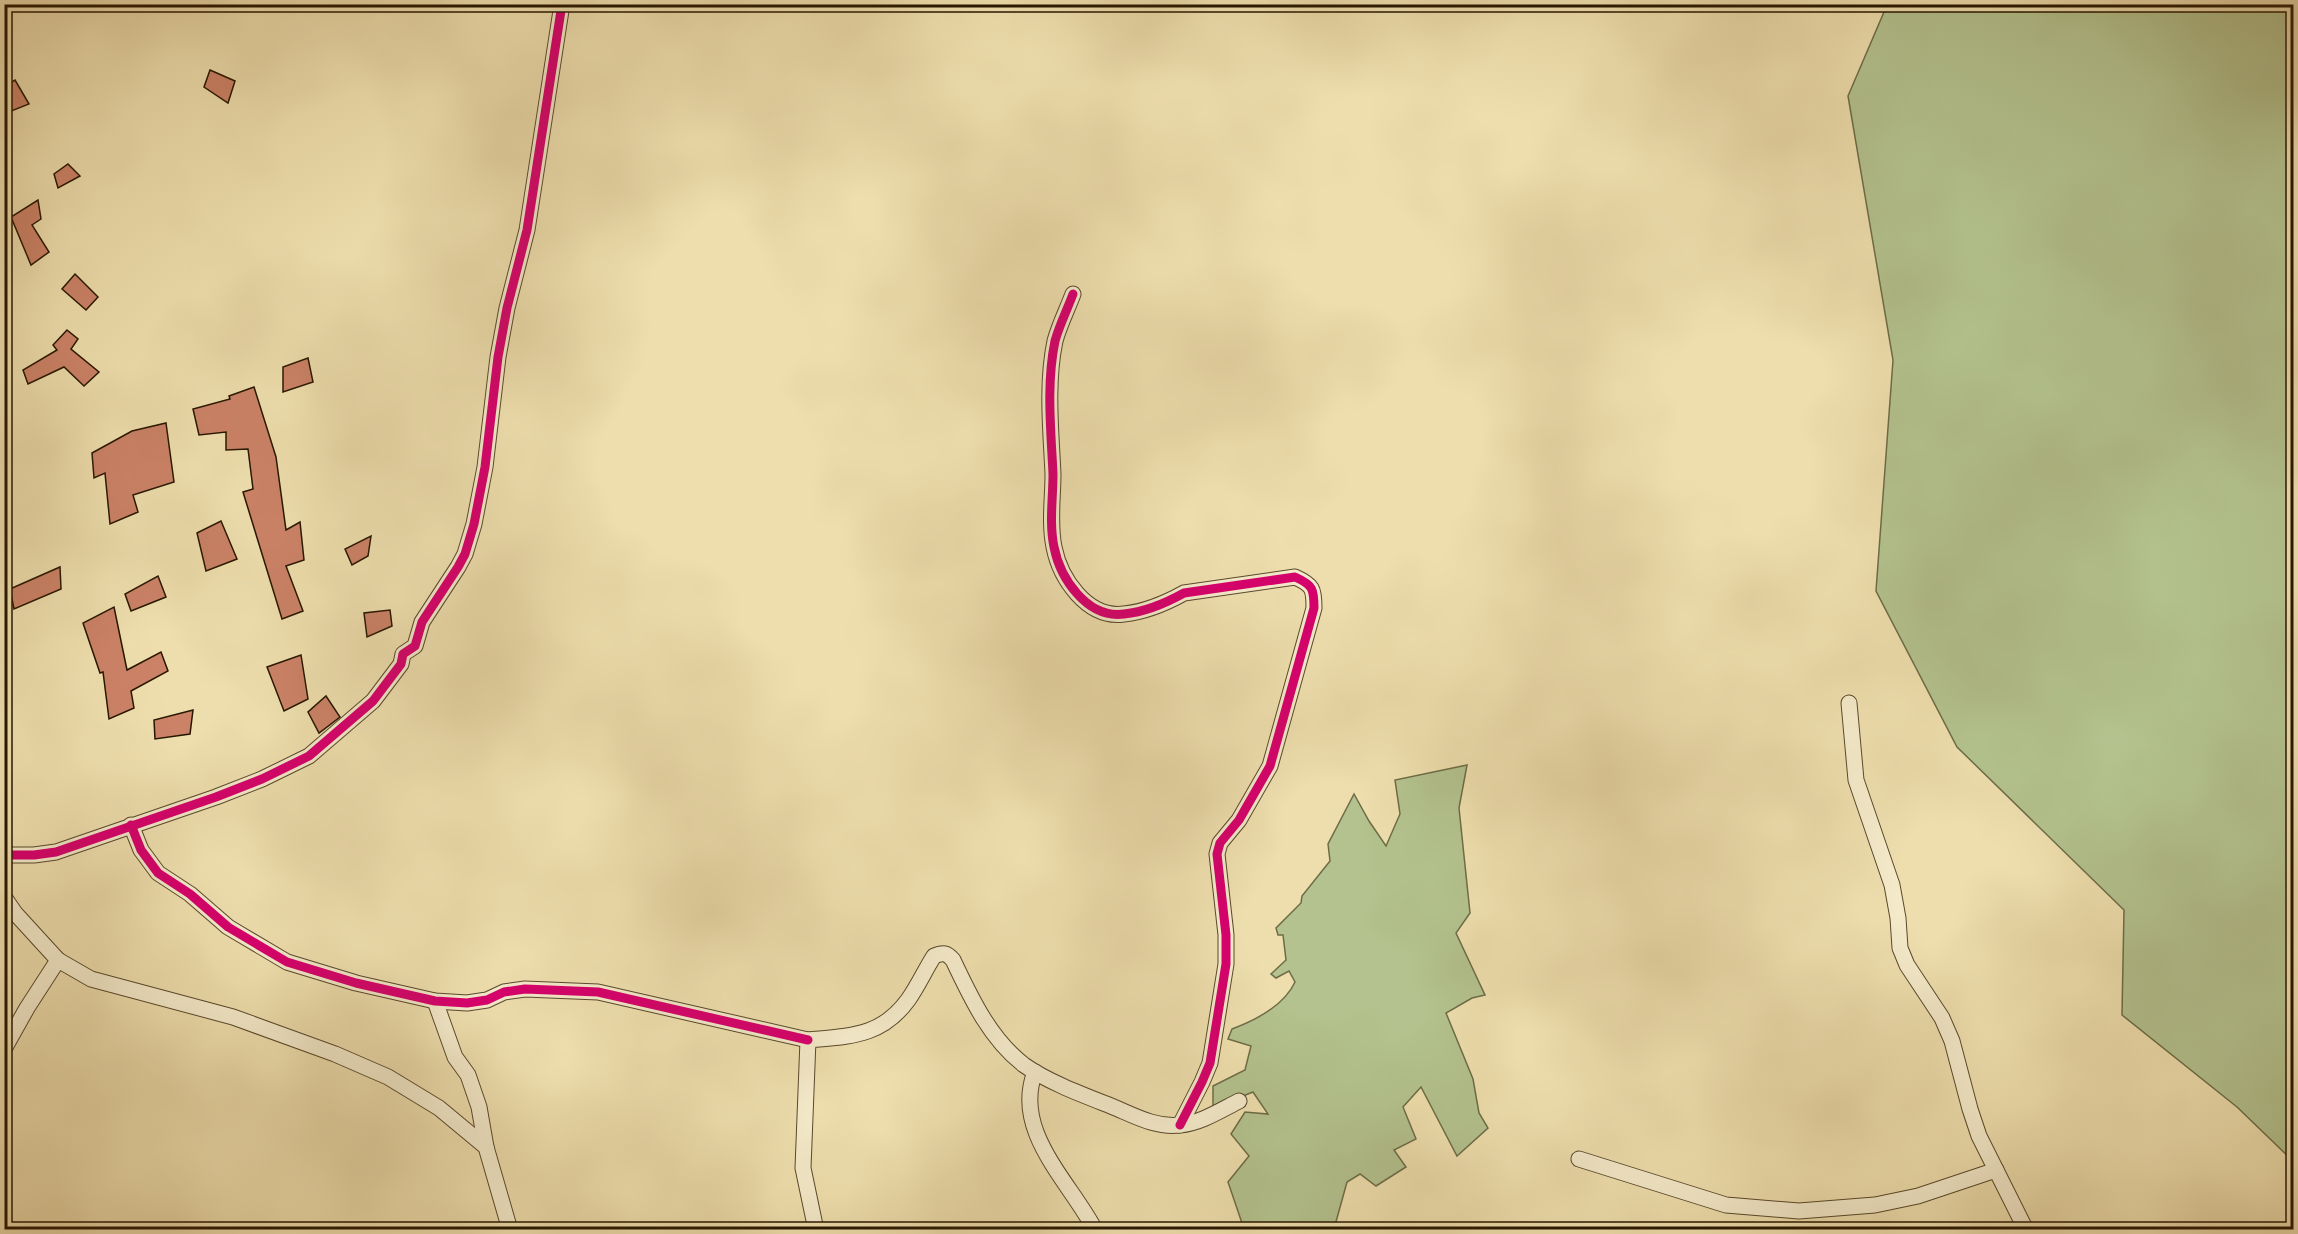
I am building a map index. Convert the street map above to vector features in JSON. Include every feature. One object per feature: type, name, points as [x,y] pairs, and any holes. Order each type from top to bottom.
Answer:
[{"type":"street","points":[[4,855],[56,852],[216,797],[262,779],[309,756],[373,701],[394,675],[401,664],[403,654],[415,646],[422,622],[465,554],[474,524],[498,357],[507,308],[527,230],[562,4]]},
{"type":"street","points":[[1073,294],[1056,339],[1052,360],[1054,547],[1061,572],[1070,586],[1084,601],[1097,609],[1122,615],[1162,603],[1184,593],[1295,577],[1307,583],[1314,592],[1314,608],[1270,766],[1239,820],[1220,843],[1217,854],[1226,934],[1226,964],[1210,1063],[1180,1125]]},
{"type":"street","points":[[1849,703],[1856,780],[1892,885],[1900,948],[1907,965],[1941,1018],[1952,1041],[1979,1136],[2026,1230]]},
{"type":"street","points":[[131,825],[141,850],[158,873],[190,894],[228,927],[287,962],[356,983],[435,1001],[467,1003],[487,1000],[504,992],[525,989],[598,992],[808,1040],[850,1036],[879,1028],[908,1000],[934,956],[944,953],[953,960],[979,1012],[995,1036],[1010,1053],[1035,1072],[1160,1125],[1196,1122],[1239,1101]]},
{"type":"street","points":[[4,897],[15,914],[58,960],[91,979],[233,1017],[335,1054],[388,1077],[439,1108],[486,1147]]},
{"type":"street","points":[[4,1049],[58,960]]},
{"type":"street","points":[[435,1001],[455,1057],[468,1075],[510,1230]]},
{"type":"street","points":[[808,1040],[803,1168],[816,1230]]},
{"type":"street","points":[[1035,1072],[1030,1094],[1037,1134],[1044,1152],[1095,1230]]},
{"type":"street","points":[[1579,1159],[1726,1205],[1799,1211],[1875,1205],[1918,1196],[1996,1170]]},
{"type":"green space","points":[[1887,5],[2293,5],[2293,1161],[2237,1107],[2122,1015],[2124,910],[1957,747],[1876,591],[1893,360],[1848,96]]},
{"type":"green space","points":[[1467,765],[1459,808],[1470,913],[1456,933],[1485,995],[1472,998],[1446,1013],[1473,1079],[1479,1113],[1488,1128],[1457,1156],[1421,1087],[1403,1107],[1416,1139],[1394,1150],[1406,1167],[1376,1186],[1360,1174],[1347,1182],[1334,1229],[1244,1229],[1228,1182],[1249,1156],[1231,1134],[1245,1112],[1268,1114],[1253,1092],[1213,1108],[1213,1086],[1245,1070],[1251,1046],[1228,1039],[1232,1029],[1260,1017],[1277,1005],[1295,982],[1289,971],[1276,978],[1271,974],[1286,960],[1283,935],[1278,935],[1276,928],[1301,903],[1302,896],[1330,861],[1328,844],[1354,794],[1386,846],[1400,814],[1395,780]]},
{"type":"building","points":[[210,70],[235,81],[228,103],[204,87]]},
{"type":"building","points":[[15,80],[29,104],[4,114],[4,87]]},
{"type":"building","points":[[68,164],[80,176],[58,188],[54,174]]},
{"type":"building","points":[[38,200],[41,219],[32,225],[49,252],[31,265],[11,217]]},
{"type":"building","points":[[75,274],[98,297],[86,310],[62,289]]},
{"type":"building","points":[[67,330],[78,339],[71,349],[99,372],[84,386],[64,367],[28,384],[23,370],[57,350],[53,345]]},
{"type":"building","points":[[308,358],[313,382],[283,392],[283,367]]},
{"type":"building","points":[[254,387],[276,457],[286,530],[300,522],[304,560],[286,566],[303,611],[282,619],[243,492],[253,489],[248,449],[226,450],[226,432],[199,435],[193,409],[230,399],[229,396]]},
{"type":"building","points":[[166,423],[174,482],[133,495],[138,512],[110,524],[105,473],[94,478],[92,453],[132,431]]},
{"type":"building","points":[[221,521],[237,559],[206,571],[197,533]]},
{"type":"building","points":[[371,536],[368,556],[352,565],[345,549]]},
{"type":"building","points":[[60,567],[61,589],[14,609],[10,589]]},
{"type":"building","points":[[158,576],[166,597],[131,611],[125,594]]},
{"type":"building","points":[[114,607],[127,670],[161,652],[168,671],[131,691],[134,708],[109,719],[103,672],[100,673],[83,623]]},
{"type":"building","points":[[390,610],[392,626],[367,637],[364,613]]},
{"type":"building","points":[[301,655],[308,699],[284,711],[267,667]]},
{"type":"building","points":[[326,696],[340,717],[319,733],[308,712]]},
{"type":"building","points":[[193,710],[190,734],[155,739],[154,720]]},
{"type":"cycle path","points":[[4,855],[56,852],[216,797],[262,779],[309,756],[373,701],[401,664],[403,654],[415,646],[422,622],[465,554],[474,524],[485,467],[498,357],[507,308],[527,230],[562,4]]},
{"type":"cycle path","points":[[1073,294],[1055,341],[1052,357],[1051,520],[1057,559],[1077,594],[1098,610],[1111,614],[1139,611],[1184,593],[1295,577],[1309,585],[1314,596],[1314,608],[1270,766],[1239,820],[1220,843],[1217,854],[1226,935],[1226,964],[1210,1063],[1180,1125]]},
{"type":"cycle path","points":[[131,825],[141,850],[158,873],[190,894],[228,927],[287,962],[356,983],[435,1001],[467,1003],[487,1000],[504,992],[525,989],[598,992],[808,1040]]}]
